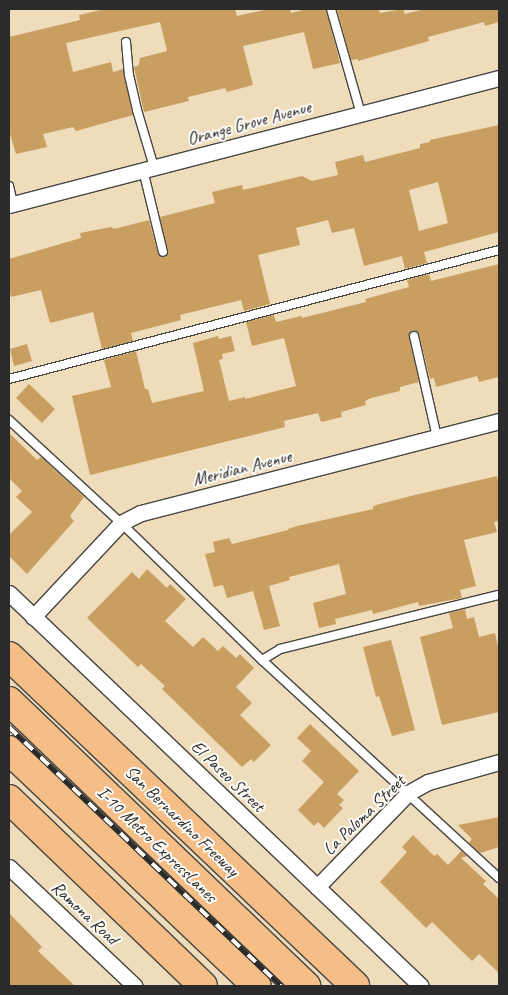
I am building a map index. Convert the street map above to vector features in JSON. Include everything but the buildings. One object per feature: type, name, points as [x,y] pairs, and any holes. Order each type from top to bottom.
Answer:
[{"type":"highway","name":"San Bernardino Freeway","points":[[9,656],[355,986]]},
{"type":"highway","name":"I-10 Metro ExpressLanes","points":[[9,701],[306,986]]},
{"type":"highway","name":"I-10 Metro ExpressLanes","points":[[9,750],[257,986]]},
{"type":"highway","points":[[9,800],[204,986]]},
{"type":"street","name":"Orange Grove Avenue","points":[[11,204],[499,78]]},
{"type":"street","name":"Meridian Avenue","points":[[33,617],[121,523],[141,513],[499,421]]},
{"type":"street","name":"El Paseo Street","points":[[9,593],[422,986]]},
{"type":"street","name":"La Paloma Street","points":[[317,887],[408,793],[428,782],[499,762]]},
{"type":"street","name":"Ramona Road","points":[[9,867],[135,986]]},
{"type":"lane","points":[[331,9],[361,114]]},
{"type":"lane","points":[[126,42],[129,74],[163,252]]},
{"type":"lane","points":[[9,186],[11,204]]},
{"type":"lane","points":[[9,379],[499,250]]},
{"type":"lane","points":[[414,336],[437,438]]},
{"type":"lane","points":[[9,420],[121,523],[262,660],[499,878]]},
{"type":"lane","points":[[262,660],[280,649],[499,595]]},
{"type":"railway","points":[[9,727],[281,986]]}]
